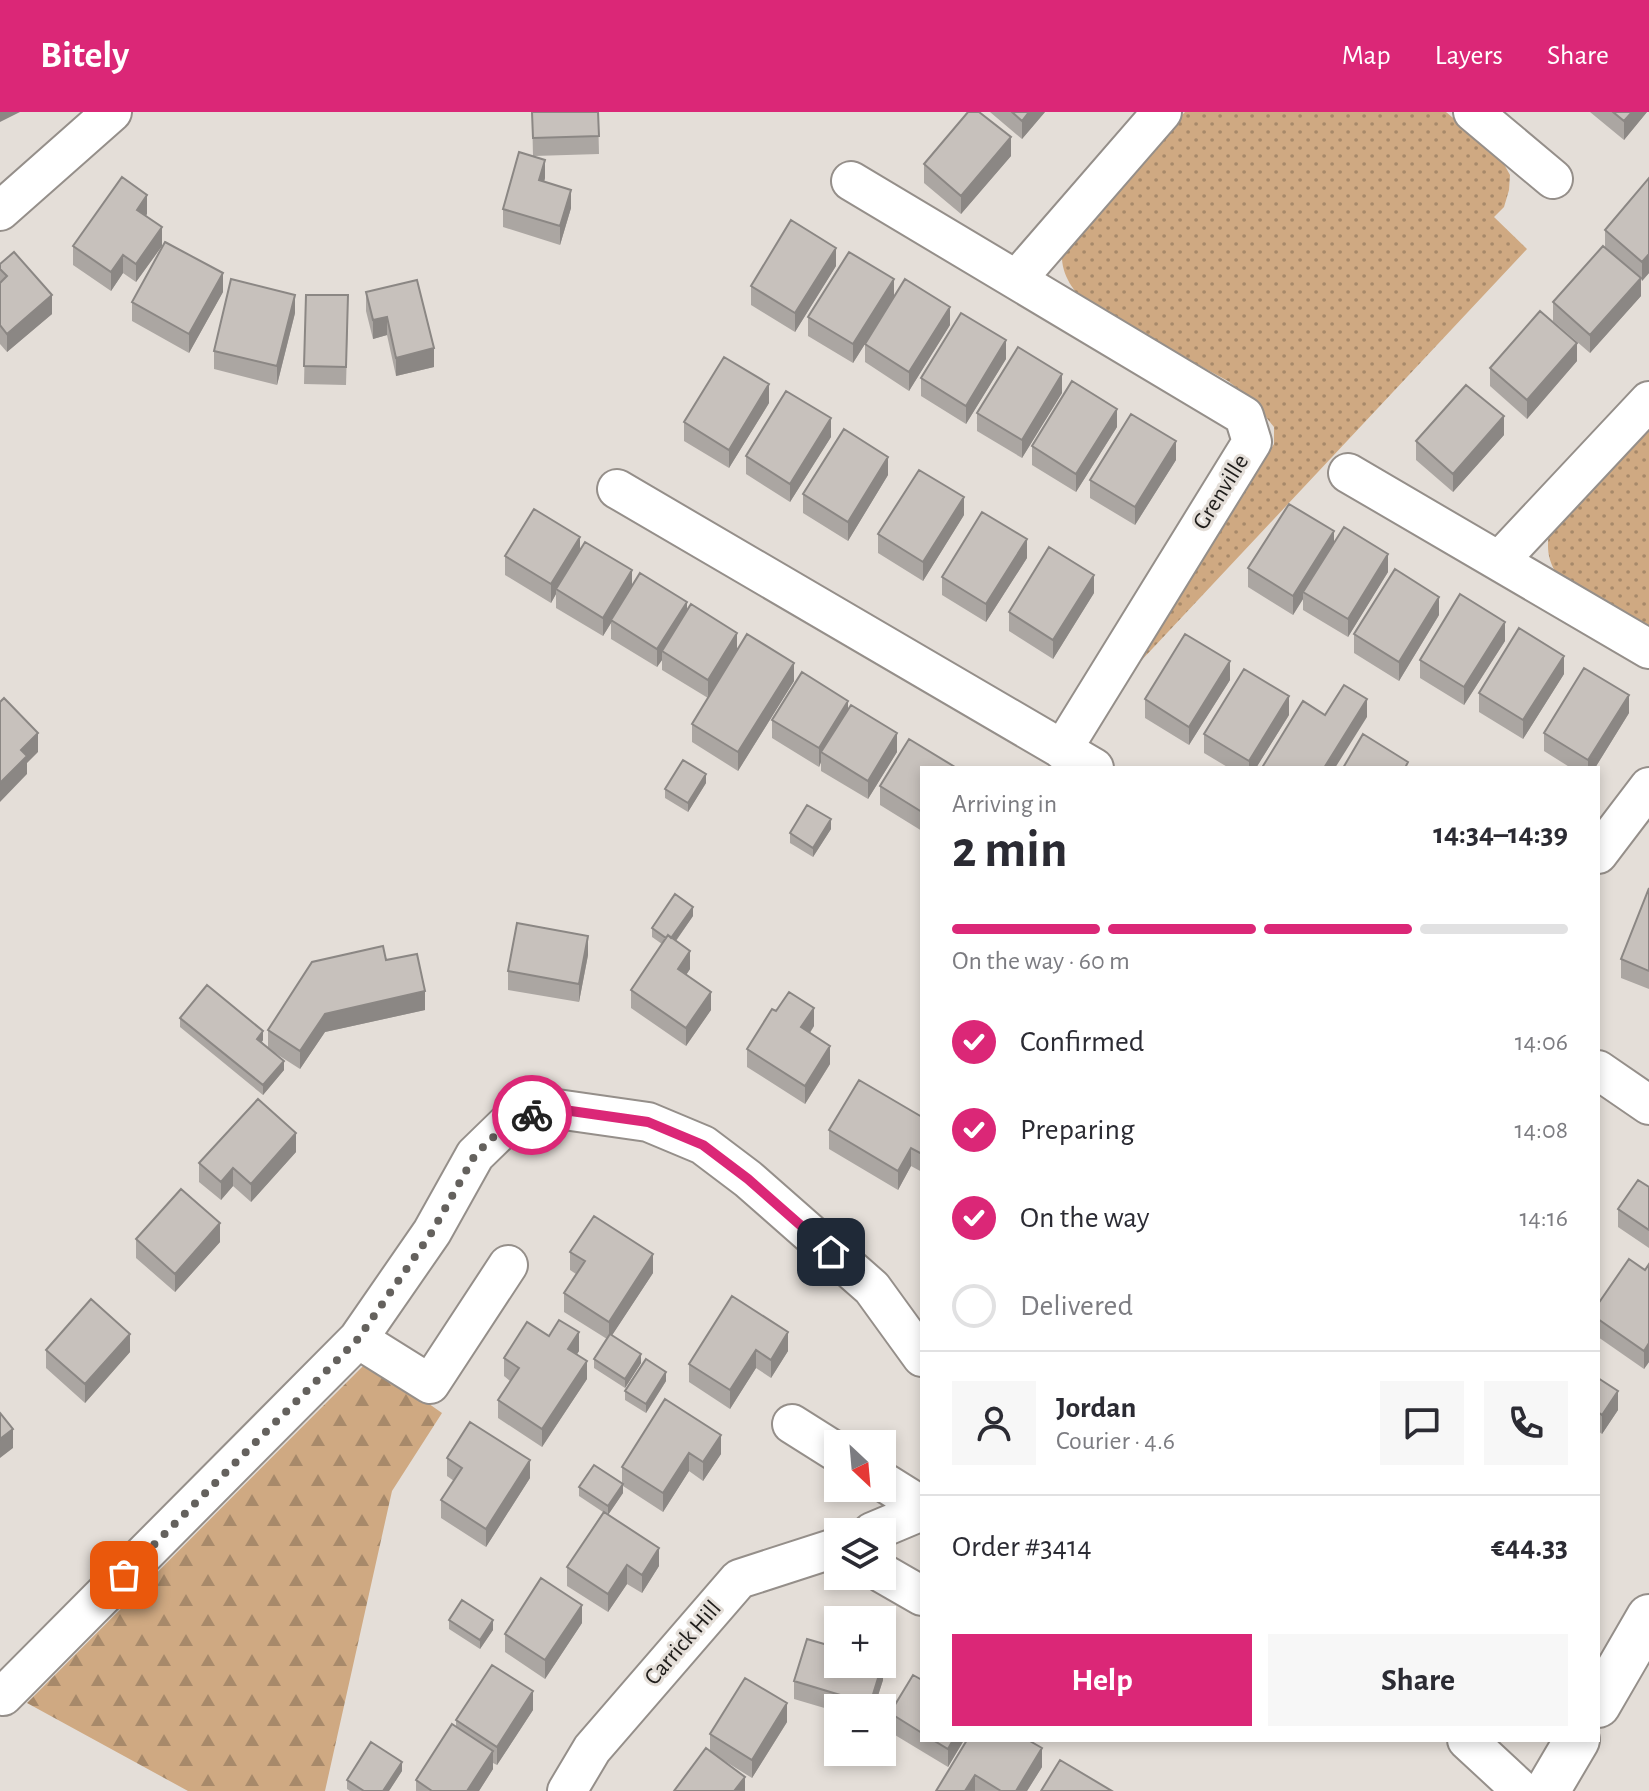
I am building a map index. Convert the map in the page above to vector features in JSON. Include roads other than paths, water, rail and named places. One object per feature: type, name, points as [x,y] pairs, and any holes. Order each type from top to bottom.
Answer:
[{"type":"main road","points":[[1600,1703],[1638,1665],[1649,1617]]},
{"type":"main road","points":[[1547,1791],[1576,1742]]},
{"type":"street","points":[[0,211],[112,112]]},
{"type":"street","points":[[1017,279],[1162,112]]},
{"type":"street","points":[[1473,112],[1553,179]]},
{"type":"street","name":"Grenville","points":[[617,489],[1078,759],[1252,442],[1244,416],[851,181]]},
{"type":"street","points":[[1499,561],[1649,401]]},
{"type":"street","points":[[1348,473],[1649,649]]},
{"type":"street","points":[[1600,851],[1649,787]]},
{"type":"street","points":[[1600,1071],[1649,1105]]},
{"type":"street","points":[[3,1696],[358,1339],[432,1232],[475,1155],[510,1121],[557,1109],[648,1122],[703,1145],[748,1179],[872,1288],[920,1354]]},
{"type":"street","points":[[358,1339],[430,1384],[508,1265]]},
{"type":"street","points":[[792,1424],[824,1444]]},
{"type":"street","points":[[896,1490],[920,1507]]},
{"type":"street","points":[[896,1520],[920,1509]]},
{"type":"street","name":"Carrick Hill","points":[[567,1791],[592,1749],[739,1579],[824,1552]]},
{"type":"street","points":[[896,1581],[920,1595]]},
{"type":"street","points":[[1469,1742],[1522,1791]]}]
